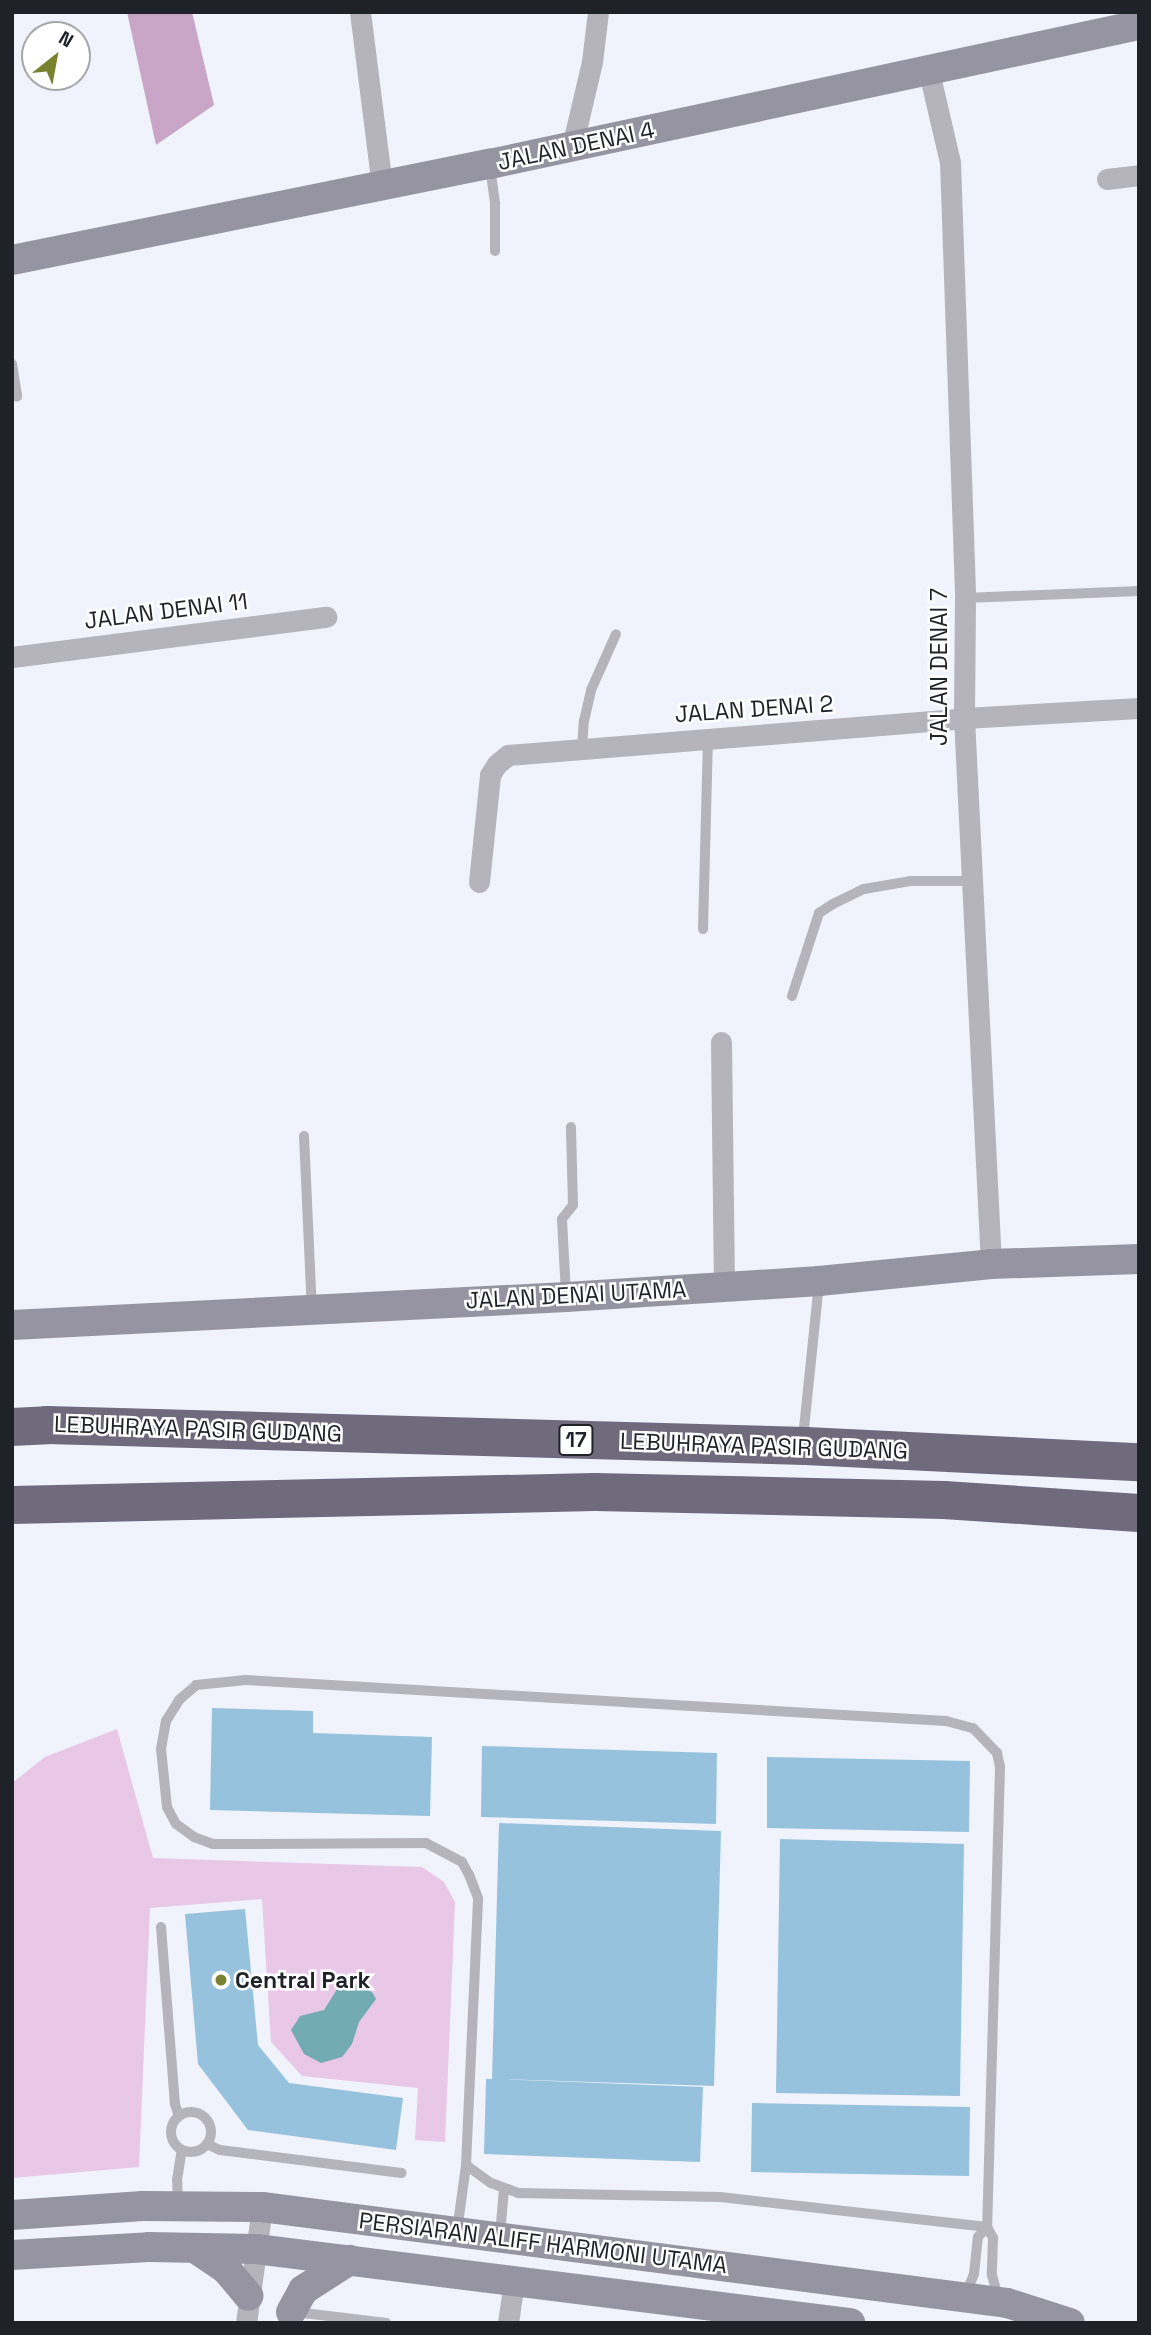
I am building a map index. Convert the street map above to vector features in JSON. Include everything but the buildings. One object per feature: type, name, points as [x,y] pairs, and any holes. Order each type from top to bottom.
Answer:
[{"type":"highway","name":"LEBUHRAYA PASIR GUDANG","points":[[12,1427],[47,1425],[802,1447],[1139,1462]]},
{"type":"highway","points":[[23,1505],[595,1492],[944,1500],[1139,1513]]},
{"type":"street","points":[[360,12],[382,185]]},
{"type":"street","points":[[572,147],[592,62],[598,12]]},
{"type":"street","name":"JALAN DENAI 4","points":[[12,260],[572,147],[1139,25]]},
{"type":"street","name":"JALAN DENAI 7","points":[[929,72],[950,162],[965,597],[964,718],[991,1264]]},
{"type":"street","points":[[1107,179],[1139,175]]},
{"type":"street","name":"JALAN DENAI 11","points":[[12,657],[326,617]]},
{"type":"street","name":"JALAN DENAI 2","points":[[480,882],[487,791],[497,764],[508,755],[964,718],[1139,708]]},
{"type":"street","points":[[721,1042],[724,1287]]},
{"type":"street","name":"JALAN DENAI UTAMA","points":[[12,1325],[566,1297],[819,1281],[991,1264],[1139,1259]]},
{"type":"street","name":"PERSIARAN ALIFF HARMONI UTAMA","points":[[12,2215],[178,2206],[262,2207],[1007,2303],[1070,2323]]},
{"type":"street","points":[[248,2309],[262,2207]]},
{"type":"street","name":"PERSIARAN ALIFF HARMONI UTAMA","points":[[12,2255],[149,2247],[256,2249],[849,2323]]},
{"type":"street","points":[[195,2248],[226,2269],[248,2309]]},
{"type":"street","points":[[291,2317],[303,2290],[350,2260]]},
{"type":"street","points":[[508,2323],[514,2281]]},
{"type":"lane","points":[[490,164],[495,204],[495,251]]},
{"type":"lane","points":[[12,364],[18,397]]},
{"type":"lane","points":[[965,597],[1139,591]]},
{"type":"lane","points":[[582,747],[591,690],[615,634]]},
{"type":"lane","points":[[703,929],[708,739]]},
{"type":"lane","points":[[792,996],[819,913],[833,904],[864,889],[911,881],[972,881]]},
{"type":"lane","points":[[566,1297],[562,1219],[573,1205],[571,1127]]},
{"type":"lane","points":[[304,1136],[312,1309]]},
{"type":"lane","points":[[802,1447],[819,1281]]},
{"type":"lane","points":[[457,2231],[466,2165],[478,1898],[469,1875],[462,1862],[426,1843],[213,1844],[194,1837],[176,1824],[167,1807],[161,1749],[166,1721],[179,1700],[196,1685],[218,1681],[260,1680],[919,1719],[946,1721],[973,1728],[997,1753],[1000,1767],[986,2227],[993,2238],[994,2282],[1007,2303]]},
{"type":"lane","points":[[160,1927],[175,2105],[179,2116],[172,2131],[174,2142],[182,2150],[196,2151],[207,2144],[211,2127],[203,2116],[191,2112],[179,2116]]},
{"type":"lane","points":[[207,2144],[220,2150],[402,2174]]},
{"type":"lane","points":[[178,2206],[177,2180],[182,2150]]},
{"type":"lane","points":[[466,2165],[504,2189],[538,2195],[720,2197],[986,2227]]},
{"type":"lane","points":[[500,2237],[504,2189]]},
{"type":"lane","points":[[950,2296],[969,2286],[974,2274],[978,2237],[986,2227]]},
{"type":"lane","points":[[291,2317],[386,2323]]},
{"type":"shaded area","points":[[127,12],[192,12],[214,105],[156,145]]},
{"type":"shaded area","points":[[117,1729],[153,1858],[422,1867],[444,1882],[455,1902],[445,2142],[415,2140],[418,2088],[302,2076],[271,2042],[262,1899],[150,1908],[139,2167],[12,2178],[12,1783],[45,1757]]},
{"type":"water","points":[[353,1983],[372,1992],[376,1999],[359,2022],[352,2044],[342,2057],[321,2063],[304,2054],[291,2030],[300,2016],[324,2010],[339,1986]]},
{"type":"place","name":"Central Park","points":[[221,1980]]}]
